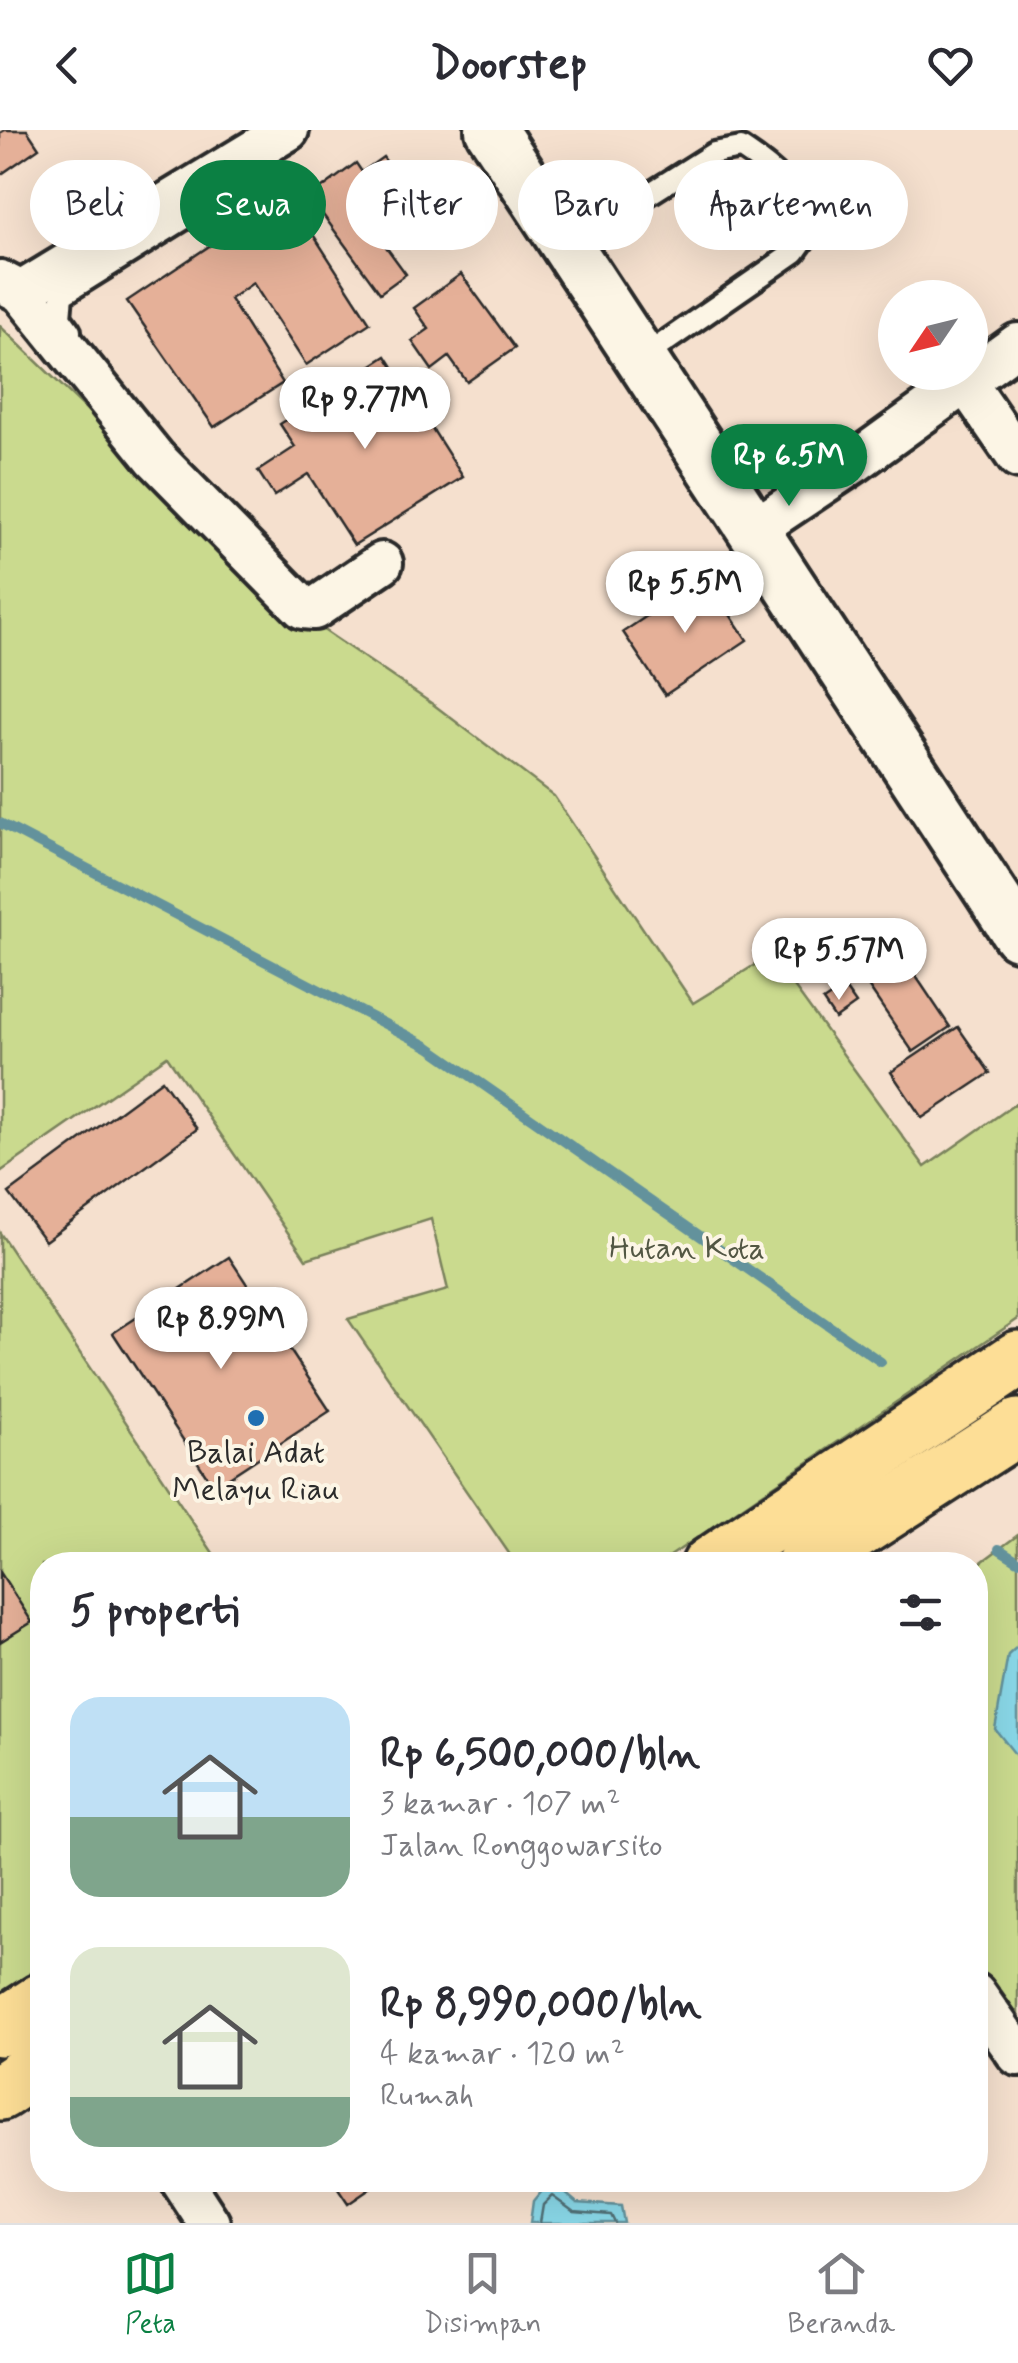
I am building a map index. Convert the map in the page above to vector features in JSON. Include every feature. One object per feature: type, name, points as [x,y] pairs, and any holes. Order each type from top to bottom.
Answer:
[{"type":"main road","points":[[729,1552],[1018,1358]]},
{"type":"main road","points":[[824,1552],[1018,1427]]},
{"type":"main road","points":[[0,2028],[30,2009]]},
{"type":"main road","points":[[0,2092],[30,2072]]},
{"type":"street","points":[[239,160],[288,130]]},
{"type":"street","points":[[491,130],[518,171]]},
{"type":"street","points":[[180,193],[11,287],[159,455],[308,610],[382,563]]},
{"type":"street","points":[[570,250],[1018,934]]},
{"type":"street","points":[[988,364],[1018,344]]},
{"type":"street","points":[[754,529],[855,462],[951,390]]},
{"type":"street","points":[[971,390],[1018,458]]},
{"type":"street","points":[[988,2012],[1018,2055]]},
{"type":"street","points":[[190,2192],[209,2223]]},
{"type":"lane","points":[[642,358],[794,252],[810,231],[808,213],[769,167],[741,148],[714,153],[654,191]]},
{"type":"lane","points":[[86,372],[84,349],[60,317],[62,294],[180,220]]},
{"type":"green space","name":"Hutan Kota","points":[[0,326],[294,610],[434,705],[554,796],[693,1003],[771,955],[925,1167],[1018,1102],[1018,1319],[676,1552],[508,1552],[348,1319],[448,1290],[431,1219],[306,1259],[167,1056],[0,1172]]},
{"type":"green space","points":[[0,1233],[212,1552],[30,1552],[30,2008],[0,2027]]},
{"type":"green space","points":[[1018,1535],[1018,2021],[988,1980],[988,1557]]},
{"type":"water","points":[[1018,1646],[1018,1758],[995,1729],[1008,1655]]},
{"type":"water","points":[[540,2192],[564,2192],[577,2203],[621,2206],[624,2223],[530,2223],[533,2201]]},
{"type":"building","points":[[27,130],[39,148],[0,175],[0,133]]},
{"type":"building","points":[[346,170],[346,246],[326,219],[326,185]]},
{"type":"building","points":[[203,250],[323,250],[370,323],[306,365],[253,283],[230,299],[283,383],[214,427],[127,301]]},
{"type":"building","points":[[349,250],[388,250],[406,274],[380,293]]},
{"type":"building","points":[[461,274],[515,348],[467,382],[449,357],[432,370],[412,341],[429,329],[414,308]]},
{"type":"building","points":[[386,356],[463,477],[354,545],[308,474],[274,496],[258,471],[295,447],[280,424]]},
{"type":"building","points":[[705,577],[747,640],[665,695],[623,632]]},
{"type":"building","points":[[903,957],[950,1027],[913,1052],[866,983]]},
{"type":"building","points":[[844,987],[856,1004],[835,1019],[823,1001]]},
{"type":"building","points":[[958,1027],[990,1073],[922,1118],[891,1072]]},
{"type":"building","points":[[162,1080],[197,1129],[45,1241],[9,1193]]},
{"type":"building","points":[[229,1257],[330,1411],[214,1487],[113,1333]]},
{"type":"building","points":[[0,1572],[30,1623],[0,1642]]},
{"type":"building","points":[[340,2192],[366,2192],[348,2204]]},
{"type":"waterway","points":[[0,823],[429,1047],[881,1362]]},
{"type":"waterway","points":[[999,1549],[1018,1561]]},
{"type":"place","name":"Balai Adat Melayu Riau","points":[[256,1418]]}]
